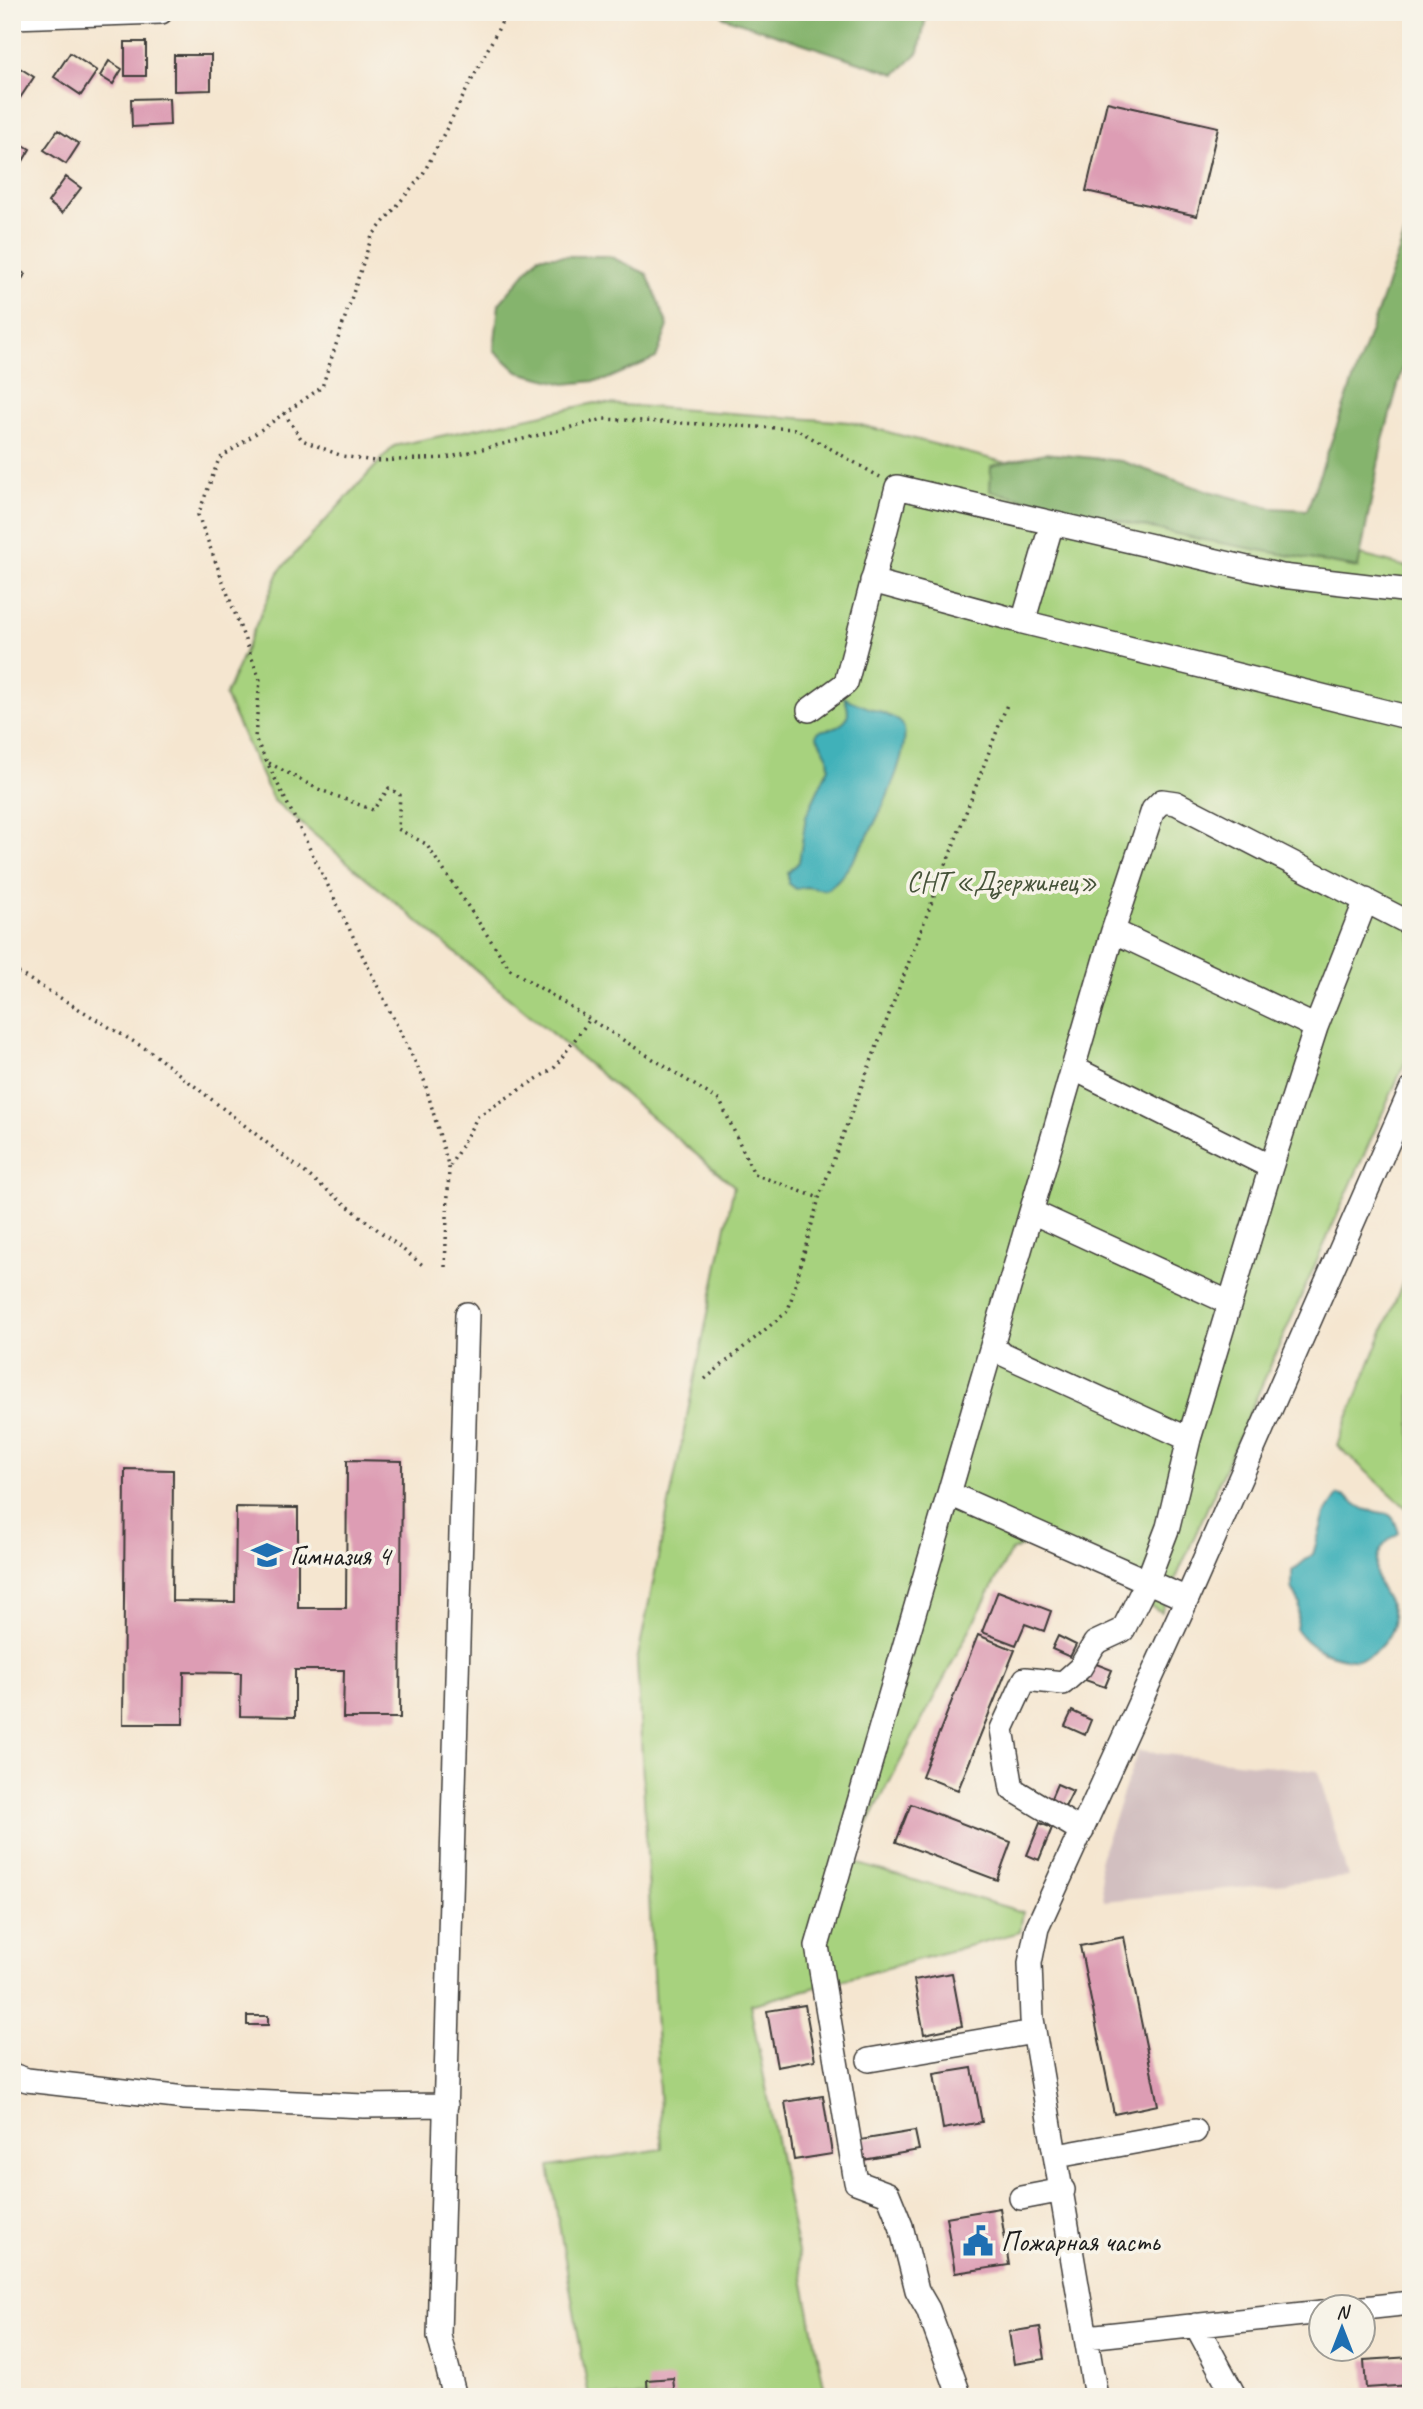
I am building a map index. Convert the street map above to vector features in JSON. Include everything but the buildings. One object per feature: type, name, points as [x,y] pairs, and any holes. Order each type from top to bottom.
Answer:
[{"type":"street","points":[[12,17],[161,12]]},
{"type":"street","points":[[809,710],[846,683],[897,487],[1282,576],[1411,591]]},
{"type":"street","points":[[1023,622],[1052,523]]},
{"type":"street","points":[[873,581],[1023,622],[1411,718]]},
{"type":"street","points":[[960,2397],[928,2309],[917,2290],[901,2226],[888,2194],[856,2182],[817,1946],[1113,931],[1153,810],[1162,802],[1175,803],[1411,924]]},
{"type":"street","points":[[1082,1831],[1012,1789],[1002,1729],[1025,1679],[1063,1684],[1080,1668],[1096,1643],[1124,1630],[1147,1582],[1168,1527],[1189,1439],[1316,1027],[1366,901]]},
{"type":"street","points":[[1113,931],[1316,1027]]},
{"type":"street","points":[[1073,1068],[1271,1167]]},
{"type":"street","points":[[1096,2397],[1063,2190],[1034,2032],[1030,1986],[1034,1937],[1187,1599],[1411,1090]]},
{"type":"street","points":[[1032,1212],[1230,1303]]},
{"type":"street","points":[[455,2397],[439,2336],[467,1314]]},
{"type":"street","points":[[992,1349],[1189,1439]]},
{"type":"street","points":[[950,1494],[1187,1599]]},
{"type":"street","points":[[869,2060],[1034,2032]]},
{"type":"street","points":[[12,2075],[27,2080],[185,2098],[365,2106],[446,2105]]},
{"type":"street","points":[[1057,2156],[1195,2131]]},
{"type":"street","points":[[1021,2198],[1063,2190]]},
{"type":"street","points":[[1378,2306],[1411,2303]]},
{"type":"street","points":[[1087,2337],[1308,2313]]},
{"type":"street","points":[[1196,2325],[1235,2397]]},
{"type":"path","points":[[445,1267],[449,1168],[424,1080],[255,738],[260,680],[198,515],[219,459],[322,387],[372,236],[424,174],[507,12]]},
{"type":"path","points":[[284,413],[302,440],[342,456],[373,461],[446,458],[604,419],[796,429],[897,487]]},
{"type":"path","points":[[705,1379],[788,1311],[819,1198],[1008,702]]},
{"type":"path","points":[[267,762],[318,789],[373,810],[389,788],[400,794],[398,829],[426,844],[510,969],[720,1101],[754,1174],[819,1198]]},
{"type":"path","points":[[12,969],[151,1052],[424,1266]]},
{"type":"path","points":[[449,1168],[478,1116],[554,1068],[590,1019]]},
{"type":"shaded area","points":[[1138,1751],[1318,1771],[1348,1877],[1104,1901],[1099,1861]]},
{"type":"green space","points":[[721,12],[927,12],[919,52],[896,74],[723,17]]},
{"type":"green space","points":[[1411,217],[1411,338],[1383,440],[1358,568],[1199,539],[990,491],[991,466],[1045,453],[1121,461],[1201,489],[1272,508],[1307,510]]},
{"type":"green space","points":[[539,256],[609,256],[647,274],[668,326],[656,358],[605,380],[565,384],[518,372],[494,350],[499,304]]},
{"type":"green space","name":"СНТ «Дзержинец»","points":[[595,403],[849,422],[1411,568],[1411,1049],[1161,1612],[1036,1540],[1011,1551],[848,1861],[1023,1912],[1020,1932],[750,2005],[826,2397],[589,2397],[549,2167],[662,2149],[637,1661],[734,1186],[273,800],[225,696],[280,570],[394,446]]},
{"type":"green space","points":[[1411,1262],[1411,1512],[1337,1445]]},
{"type":"water","points":[[844,697],[892,717],[902,724],[904,738],[901,759],[866,839],[837,881],[825,890],[806,887],[796,889],[788,883],[788,873],[799,862],[806,816],[829,767],[828,757],[816,735],[819,731],[840,725],[847,718]]},
{"type":"water","points":[[1338,1495],[1346,1497],[1363,1509],[1388,1514],[1394,1520],[1399,1533],[1383,1546],[1376,1566],[1380,1587],[1393,1614],[1393,1624],[1379,1648],[1368,1657],[1359,1659],[1324,1652],[1306,1641],[1296,1629],[1300,1604],[1292,1588],[1292,1571],[1313,1554],[1325,1514]]},
{"type":"place","name":"Гимназия 4","points":[[267,1555]]},
{"type":"place","name":"Пожарная часть","points":[[978,2241]]}]
